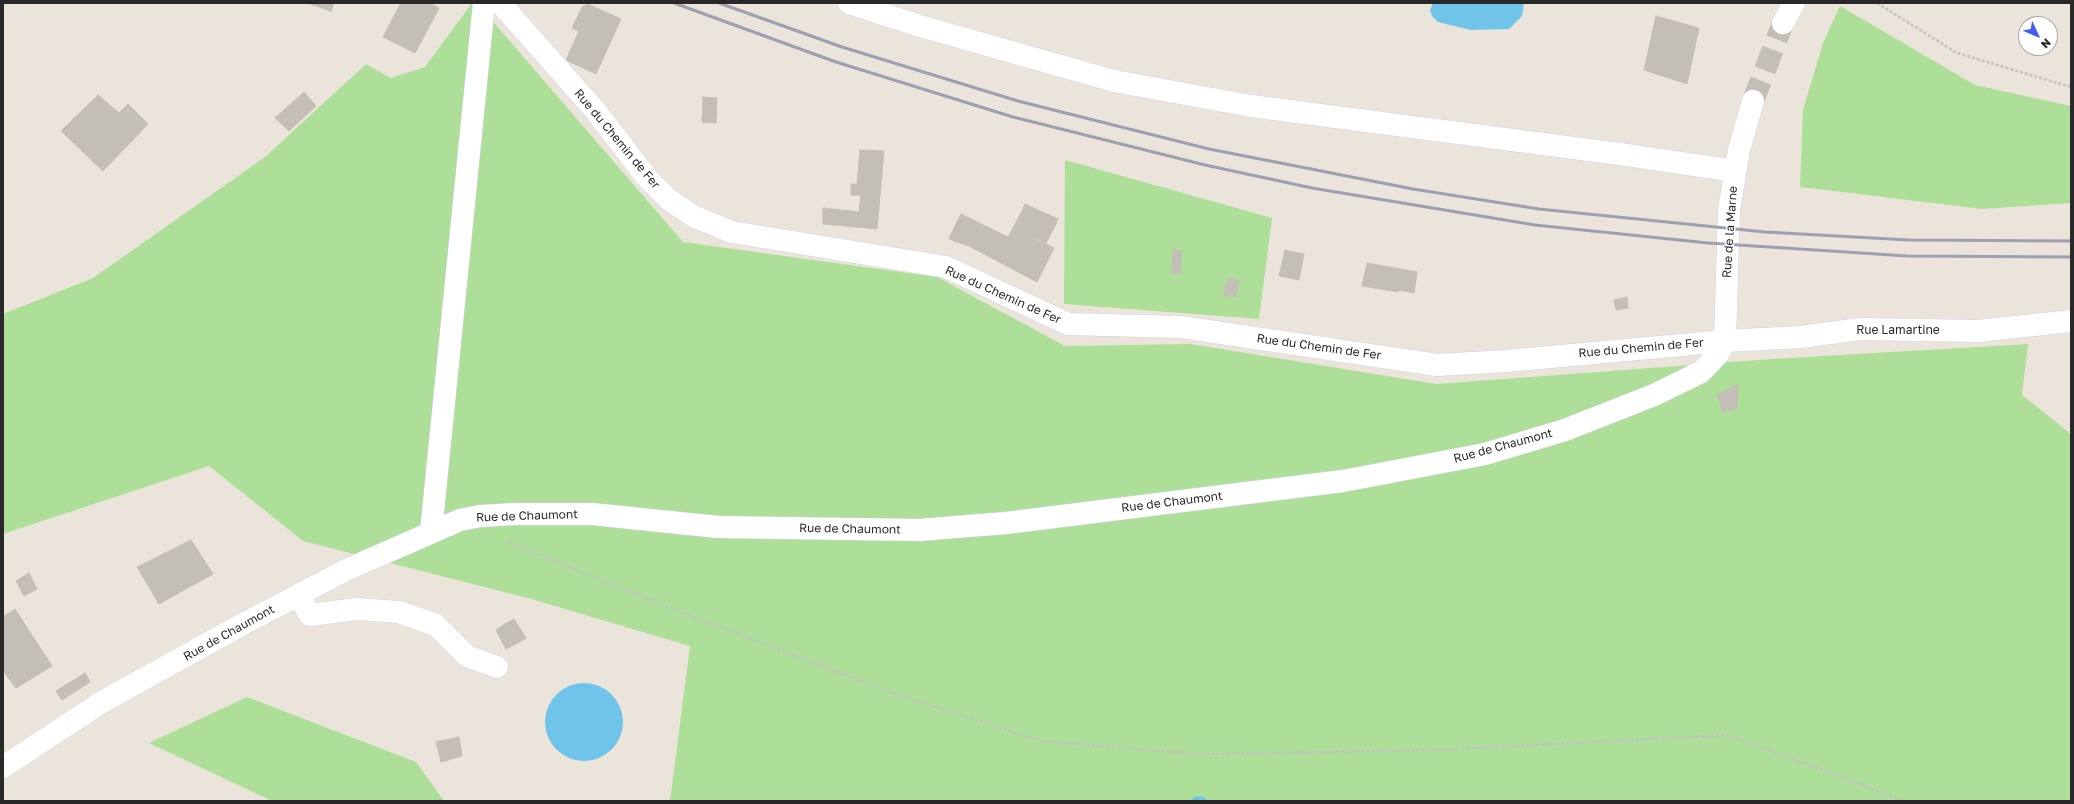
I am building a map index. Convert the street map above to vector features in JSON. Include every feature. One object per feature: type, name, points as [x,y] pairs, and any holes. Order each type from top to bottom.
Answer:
[{"type":"street","points":[[431,532],[484,3]]},
{"type":"street","name":"Rue du Chemin de Fer","points":[[500,3],[594,109],[648,179],[668,199],[693,216],[732,232],[946,267],[1068,324],[1181,327],[1437,366],[1725,341]]},
{"type":"street","points":[[849,3],[920,26],[1114,81],[1251,106],[1620,154],[1735,171]]},
{"type":"street","points":[[1784,23],[1794,3]]},
{"type":"street","name":"Rue de la Marne","points":[[1725,341],[1729,210],[1739,150],[1753,101]]},
{"type":"street","name":"Rue Lamartine","points":[[1725,341],[1801,337],[1860,328],[1978,331],[2071,321]]},
{"type":"street","name":"Rue de Chaumont","points":[[3,767],[102,702],[298,595],[346,570],[460,520],[480,516],[514,514],[592,514],[718,527],[919,530],[1006,523],[1343,480],[1485,454],[1565,430],[1654,395],[1701,372],[1719,354],[1725,341]]},
{"type":"street","points":[[298,595],[310,615],[357,609],[399,612],[436,625],[467,656],[497,667]]},
{"type":"path","points":[[1876,3],[1957,53],[2071,87]]},
{"type":"path","points":[[502,540],[658,603],[898,695],[1042,741],[1198,754],[1439,750],[1726,735],[1832,773],[1902,801]]},
{"type":"green space","points":[[472,3],[477,3],[683,242],[937,277],[1065,346],[1191,344],[1436,384],[1772,359],[2028,344],[2022,395],[2071,434],[2071,801],[670,801],[690,646],[528,598],[303,541],[209,466],[3,534],[3,314],[93,278],[265,157],[366,64],[391,78],[425,67]]},
{"type":"green space","points":[[1840,6],[1975,85],[2071,106],[2071,203],[1982,209],[1800,187],[1803,110],[1823,43]]},
{"type":"green space","points":[[1065,160],[1272,218],[1259,319],[1064,304]]},
{"type":"green space","points":[[247,697],[416,762],[444,801],[272,801],[149,743]]},
{"type":"water","points":[[1433,3],[1524,3],[1522,16],[1509,29],[1471,30],[1438,22],[1432,16],[1430,10]]},
{"type":"water","points":[[576,683],[592,683],[606,689],[617,700],[623,714],[623,730],[617,744],[606,755],[592,761],[576,761],[562,755],[551,744],[545,730],[545,714],[551,700],[562,689]]},
{"type":"building","points":[[307,3],[334,3],[331,11]]},
{"type":"building","points":[[401,3],[430,3],[439,8],[415,53],[383,37]]},
{"type":"building","points":[[588,4],[621,19],[596,74],[566,60],[579,31],[572,28],[582,7]]},
{"type":"building","points":[[1656,16],[1699,28],[1687,84],[1644,70]]},
{"type":"building","points":[[304,92],[316,106],[289,131],[275,118]]},
{"type":"building","points":[[98,95],[119,113],[128,104],[148,124],[103,171],[61,131]]},
{"type":"building","points":[[703,97],[717,98],[716,123],[702,122]]},
{"type":"building","points":[[860,150],[884,151],[877,229],[823,224],[823,208],[859,212],[861,195],[851,195],[851,184],[857,184]]},
{"type":"building","points":[[1025,204],[1058,219],[1055,226],[1023,209]]},
{"type":"building","points":[[1023,209],[1055,226],[1045,245],[1013,228]]},
{"type":"building","points":[[961,214],[967,217],[954,241],[949,238]]},
{"type":"building","points":[[967,217],[1008,237],[1013,228],[1054,248],[1037,282],[969,246],[954,241]]},
{"type":"building","points":[[1173,250],[1182,251],[1180,274],[1172,273]]},
{"type":"building","points":[[1285,250],[1304,254],[1299,280],[1279,276]]},
{"type":"building","points":[[1367,263],[1417,272],[1414,293],[1362,286]]},
{"type":"building","points":[[1227,279],[1239,280],[1236,297],[1224,296]]},
{"type":"building","points":[[1627,297],[1628,308],[1616,310],[1614,300]]},
{"type":"building","points":[[1738,384],[1737,408],[1723,412],[1717,395]]},
{"type":"building","points":[[191,540],[213,574],[159,604],[137,567]]},
{"type":"building","points":[[29,573],[37,589],[24,596],[16,581]]},
{"type":"building","points":[[15,609],[52,666],[16,688],[3,671],[3,617]]},
{"type":"building","points":[[514,619],[526,638],[523,640],[505,624]]},
{"type":"building","points":[[505,624],[523,640],[506,649],[496,630]]},
{"type":"building","points":[[85,673],[90,682],[62,700],[56,691]]},
{"type":"building","points":[[459,737],[462,756],[441,762],[436,742]]},
{"type":"waterway","points":[[1196,801],[1202,801]]},
{"type":"tunnel","points":[[1753,101],[1783,23]]},
{"type":"railway","points":[[674,3],[836,62],[1013,117],[1205,165],[1312,188],[1535,225],[1708,243],[1907,256],[2071,257]]},
{"type":"railway","points":[[719,3],[842,47],[1018,101],[1209,149],[1413,189],[1539,209],[1765,232],[1909,240],[2071,241]]}]
